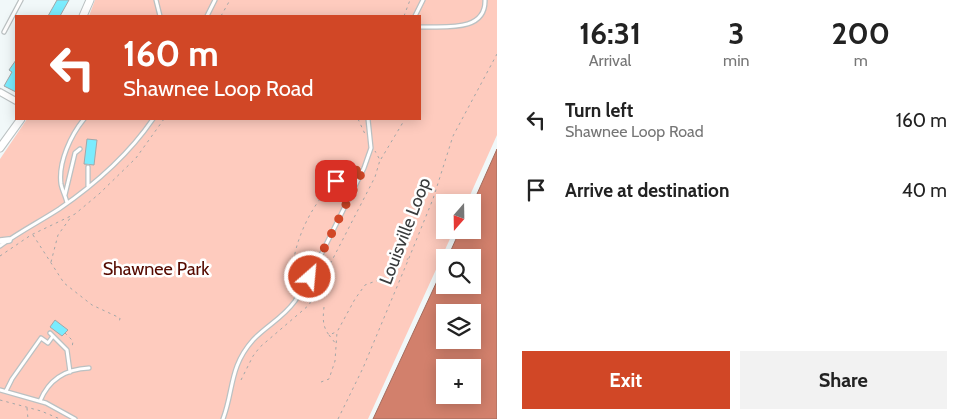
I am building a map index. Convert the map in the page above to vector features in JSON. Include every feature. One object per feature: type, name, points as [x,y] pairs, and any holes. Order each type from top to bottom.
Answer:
[{"type":"street","points":[[83,15],[90,0]]},
{"type":"street","points":[[0,92],[15,100]]},
{"type":"street","points":[[0,148],[20,120]]},
{"type":"street","points":[[0,241],[9,240]]},
{"type":"lane","points":[[4,32],[21,0]]},
{"type":"lane","points":[[156,0],[160,15]]},
{"type":"lane","points":[[208,15],[215,0]]},
{"type":"lane","points":[[415,15],[423,0]]},
{"type":"lane","points":[[421,27],[459,26],[474,22],[481,16],[485,0]]},
{"type":"lane","points":[[67,203],[61,184],[66,147],[83,120]]},
{"type":"lane","points":[[0,246],[67,203],[88,186],[124,154],[152,120]]},
{"type":"lane","points":[[223,419],[233,375],[245,350],[253,340],[284,316],[295,301],[310,277],[364,168],[371,148],[368,120]]},
{"type":"lane","points":[[65,195],[75,153],[80,149]]},
{"type":"lane","points":[[88,167],[88,186]]},
{"type":"lane","points":[[6,391],[12,379],[41,338],[48,343],[52,334],[67,350],[70,372]]},
{"type":"lane","points":[[40,401],[50,384],[70,372],[89,368]]},
{"type":"lane","points":[[0,390],[55,406],[75,419]]},
{"type":"path","points":[[222,15],[230,0]]},
{"type":"path","points":[[404,15],[410,0]]},
{"type":"path","name":"Louisville Loop","points":[[338,419],[363,368],[433,199],[453,136],[497,54]]},
{"type":"path","points":[[0,256],[32,234],[71,216],[99,194],[131,163],[163,120]]},
{"type":"path","points":[[359,120],[368,137]]},
{"type":"path","points":[[241,380],[252,356],[260,347],[310,305],[375,177],[380,160],[404,120]]},
{"type":"path","points":[[376,151],[380,160]]},
{"type":"path","points":[[295,301],[294,258],[306,224],[331,187],[350,172],[364,168]]},
{"type":"path","points":[[51,263],[58,235],[71,216]]},
{"type":"path","points":[[32,234],[58,277],[92,306],[120,318],[119,323]]},
{"type":"path","points":[[321,382],[329,379],[332,371],[337,332],[365,285],[384,278],[400,260],[408,259]]},
{"type":"path","points":[[324,307],[324,327],[336,345]]},
{"type":"path","points":[[329,335],[337,332]]},
{"type":"path","points":[[65,333],[73,343],[72,348],[67,350]]},
{"type":"path","points":[[0,400],[41,411],[60,419]]},
{"type":"path","points":[[27,408],[28,419]]},
{"type":"green space","name":"Shawnee Park","points":[[95,0],[497,0],[497,135],[471,194],[436,194],[436,239],[450,239],[445,249],[436,249],[436,270],[368,419],[0,419],[0,159],[26,120],[421,120],[421,15],[89,15]]},
{"type":"shaded area","points":[[497,149],[497,419],[373,419],[436,283],[436,294],[481,294],[481,249],[452,249],[456,239],[481,239],[481,194],[477,194]]},
{"type":"building","points":[[57,0],[69,0],[61,15],[49,15]]},
{"type":"building","points":[[15,61],[15,92],[4,86],[12,72],[9,70]]},
{"type":"building","points":[[87,139],[97,140],[94,165],[84,164]]},
{"type":"building","points":[[55,320],[68,330],[62,336],[50,327]]},
{"type":"route","points":[[310,277],[358,184],[364,168],[350,172],[336,181]]}]
